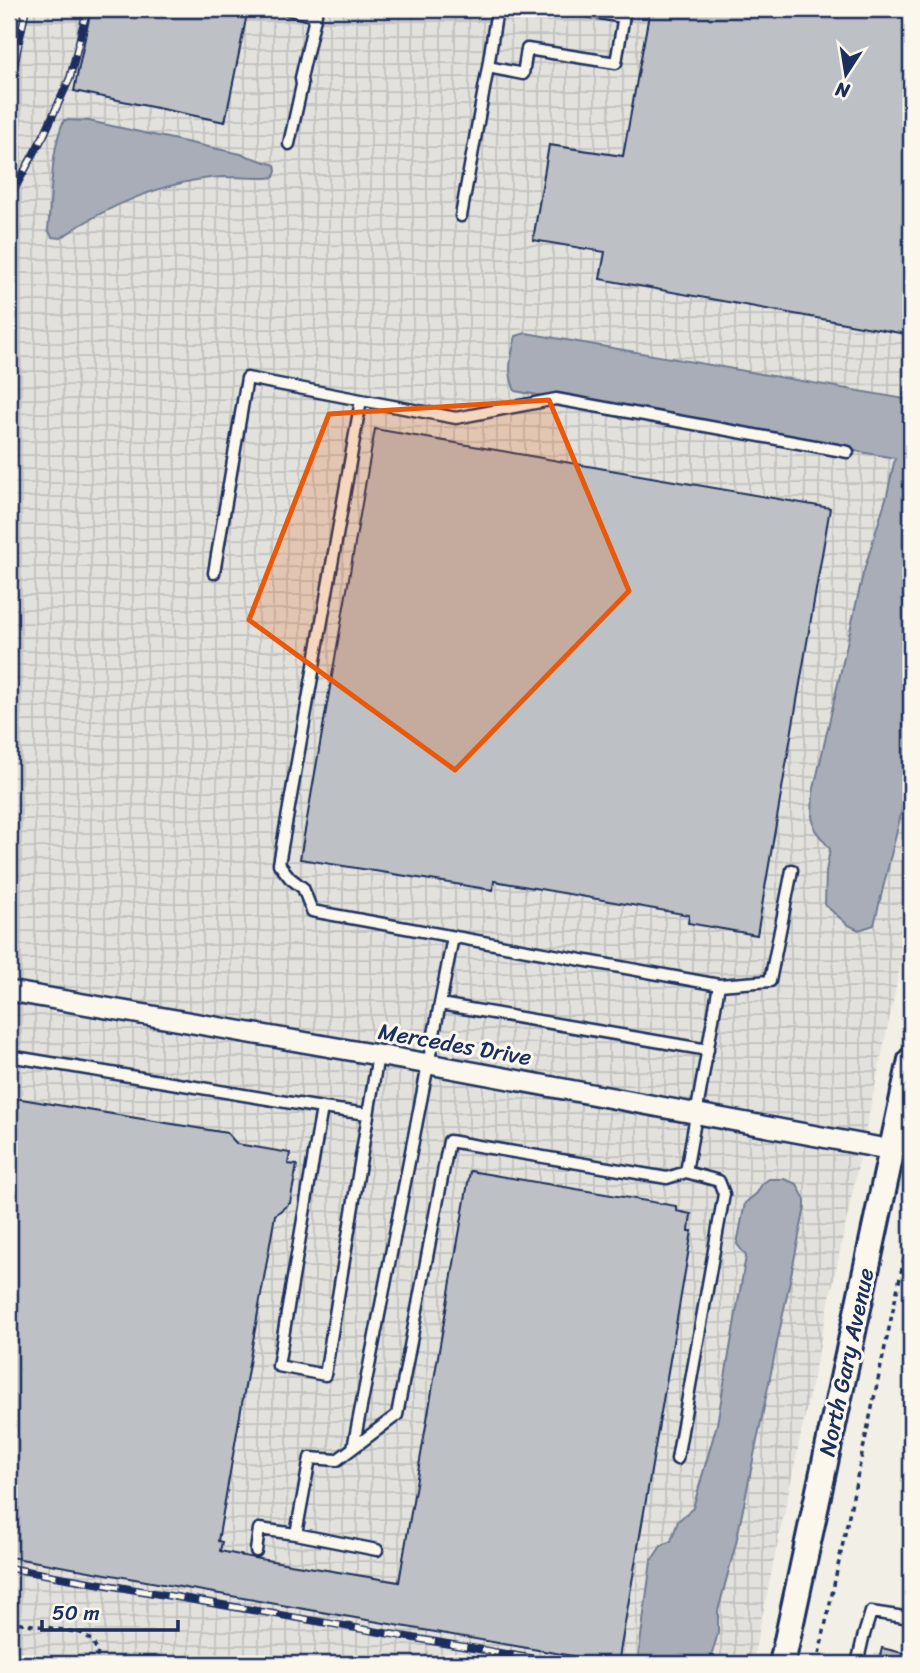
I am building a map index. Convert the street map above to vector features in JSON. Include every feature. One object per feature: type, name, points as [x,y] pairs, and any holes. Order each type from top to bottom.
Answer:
[{"type":"street","name":"Mercedes Drive","points":[[9,991],[429,1064],[892,1150]]},
{"type":"street","name":"North Gary Avenue","points":[[782,1664],[911,1060]]},
{"type":"lane","points":[[287,9],[316,12],[289,144]]},
{"type":"lane","points":[[461,216],[497,9]]},
{"type":"lane","points":[[488,67],[523,74],[527,49],[616,63],[624,13],[577,9]]},
{"type":"lane","points":[[214,573],[247,378],[456,418],[556,399],[848,452]]},
{"type":"lane","points":[[361,400],[279,864],[290,878],[303,888],[312,911],[719,985],[770,981],[792,870]]},
{"type":"lane","points":[[353,1448],[453,937]]},
{"type":"lane","points":[[686,1172],[719,985]]},
{"type":"lane","points":[[440,1004],[708,1050]]},
{"type":"lane","points":[[322,1108],[278,1366],[325,1374],[378,1055]]},
{"type":"lane","points":[[9,1056],[368,1114]]},
{"type":"lane","points":[[296,1534],[310,1458],[337,1460],[397,1415],[449,1141],[667,1178],[686,1172],[719,1181],[724,1194],[677,1459]]},
{"type":"lane","points":[[256,1551],[259,1528],[377,1550]]},
{"type":"lane","points":[[857,1664],[871,1612],[911,1618]]},
{"type":"path","points":[[817,1664],[911,1226]]},
{"type":"path","points":[[9,1621],[81,1633],[92,1641],[98,1652],[95,1664]]},
{"type":"highlighted area","points":[[549,400],[629,591],[455,770],[249,620],[329,414]]},
{"type":"shaded area","points":[[9,9],[911,9],[911,917],[752,1664],[9,1664]]},
{"type":"shaded area","points":[[64,120],[89,121],[241,154],[275,165],[276,171],[274,177],[202,179],[159,189],[97,215],[61,238],[52,237],[48,229],[52,173],[56,145]]},
{"type":"shaded area","points":[[526,333],[911,400],[911,773],[874,925],[859,930],[848,925],[825,905],[830,849],[815,830],[812,816],[813,793],[863,574],[887,495],[895,458],[515,391],[510,370],[511,357],[516,336]]},
{"type":"shaded area","points":[[769,1179],[784,1179],[797,1184],[805,1200],[805,1207],[736,1543],[718,1611],[718,1633],[709,1664],[642,1664],[638,1659],[651,1561],[661,1546],[671,1541],[678,1521],[693,1508],[717,1424],[746,1256],[737,1244],[745,1203]]},
{"type":"building","points":[[91,9],[248,9],[225,122],[74,91]]},
{"type":"building","points":[[650,9],[911,9],[911,335],[600,279],[605,252],[533,240],[549,145],[623,156]]},
{"type":"building","points":[[375,429],[830,508],[757,935],[688,923],[689,915],[494,881],[493,890],[300,859]]},
{"type":"building","points":[[9,1097],[227,1133],[237,1144],[290,1153],[288,1164],[297,1165],[290,1203],[275,1215],[218,1541],[222,1542],[220,1551],[254,1558],[399,1582],[470,1171],[676,1206],[676,1211],[691,1214],[689,1231],[692,1231],[618,1664],[9,1557]]},
{"type":"building","points":[[882,1648],[911,1655],[911,1664],[878,1664]]},
{"type":"railway","points":[[9,90],[26,9]]},
{"type":"railway","points":[[9,199],[44,135],[70,78],[87,9]]},
{"type":"railway","points":[[9,1568],[564,1664]]}]
